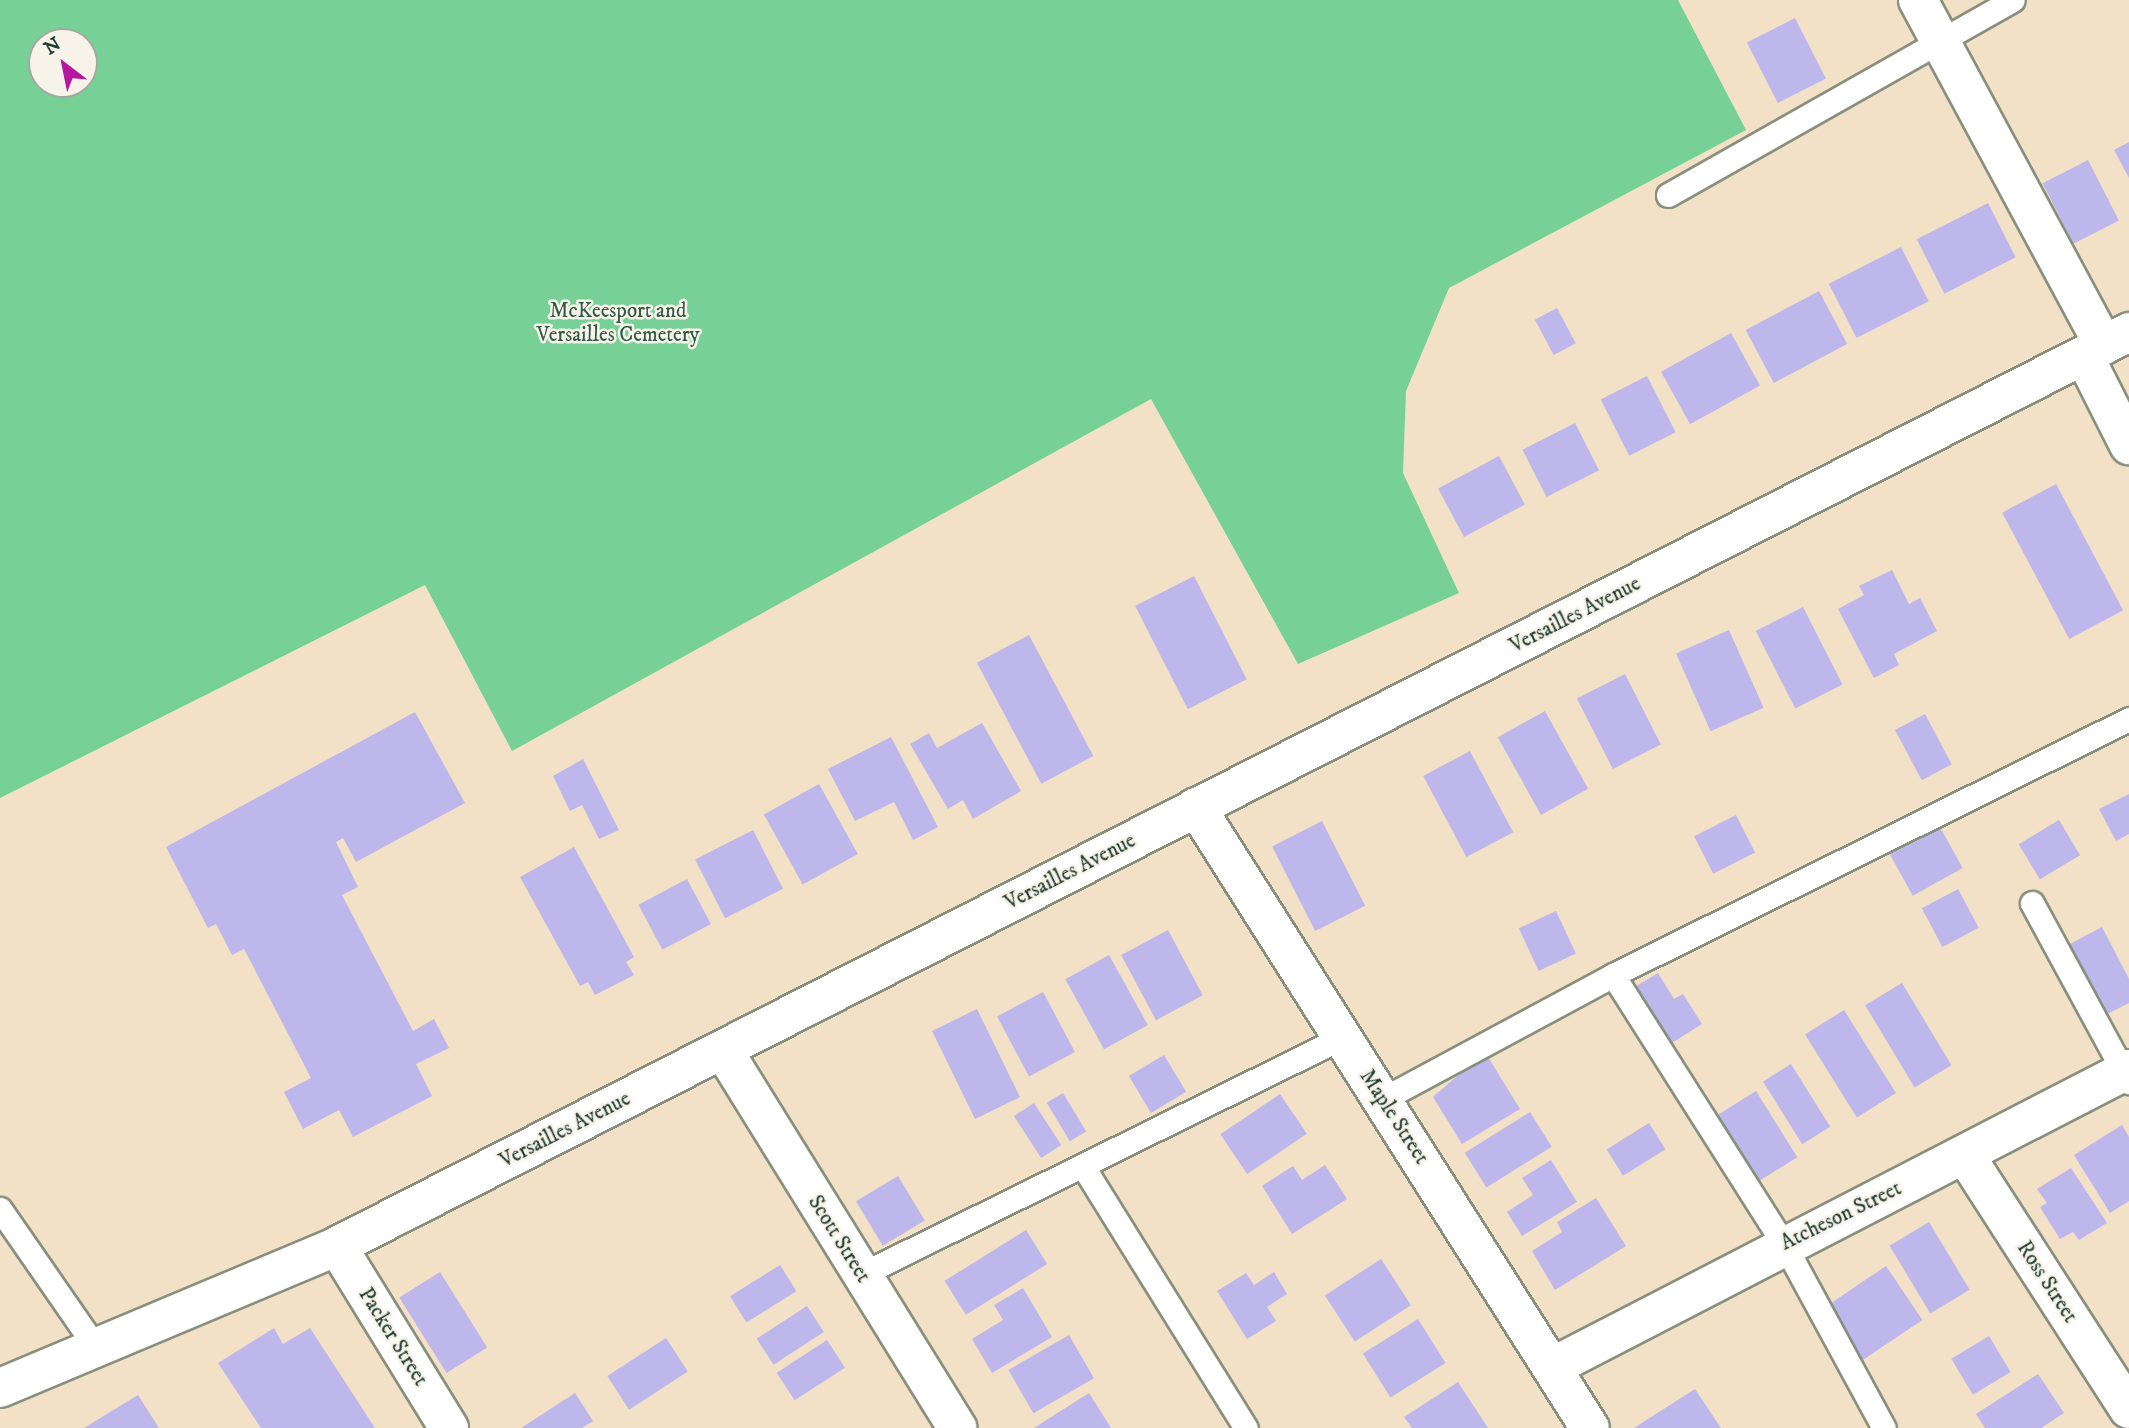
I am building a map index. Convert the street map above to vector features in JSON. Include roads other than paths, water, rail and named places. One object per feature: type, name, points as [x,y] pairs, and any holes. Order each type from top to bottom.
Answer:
[{"type":"street","points":[[1918,0],[2106,344],[2129,445]]},
{"type":"street","name":"Versailles Avenue","points":[[0,1388],[337,1245],[2106,344]]},
{"type":"street","name":"Maple Street","points":[[1196,807],[1554,1366],[1590,1428]]},
{"type":"street","name":"Scott Street","points":[[723,1050],[957,1428]]},
{"type":"street","name":"Atcheson Street","points":[[1554,1366],[1784,1244],[2127,1074]]},
{"type":"street","name":"Ross Street","points":[[1965,1154],[2129,1409]]},
{"type":"street","name":"Packer Street","points":[[337,1245],[449,1428]]},
{"type":"lane","points":[[1668,195],[2013,0]]},
{"type":"lane","points":[[1383,1099],[1613,975],[2129,719]]},
{"type":"lane","points":[[2032,903],[2127,1074]]},
{"type":"lane","points":[[1613,975],[1784,1244],[1884,1428]]},
{"type":"lane","points":[[860,1275],[1084,1168],[1343,1037]]},
{"type":"lane","points":[[1084,1168],[1246,1428]]},
{"type":"lane","points":[[0,1209],[97,1349]]},
{"type":"park label","name":"McKeesport and Versailles Cemetery","points":[[618,323]]}]
